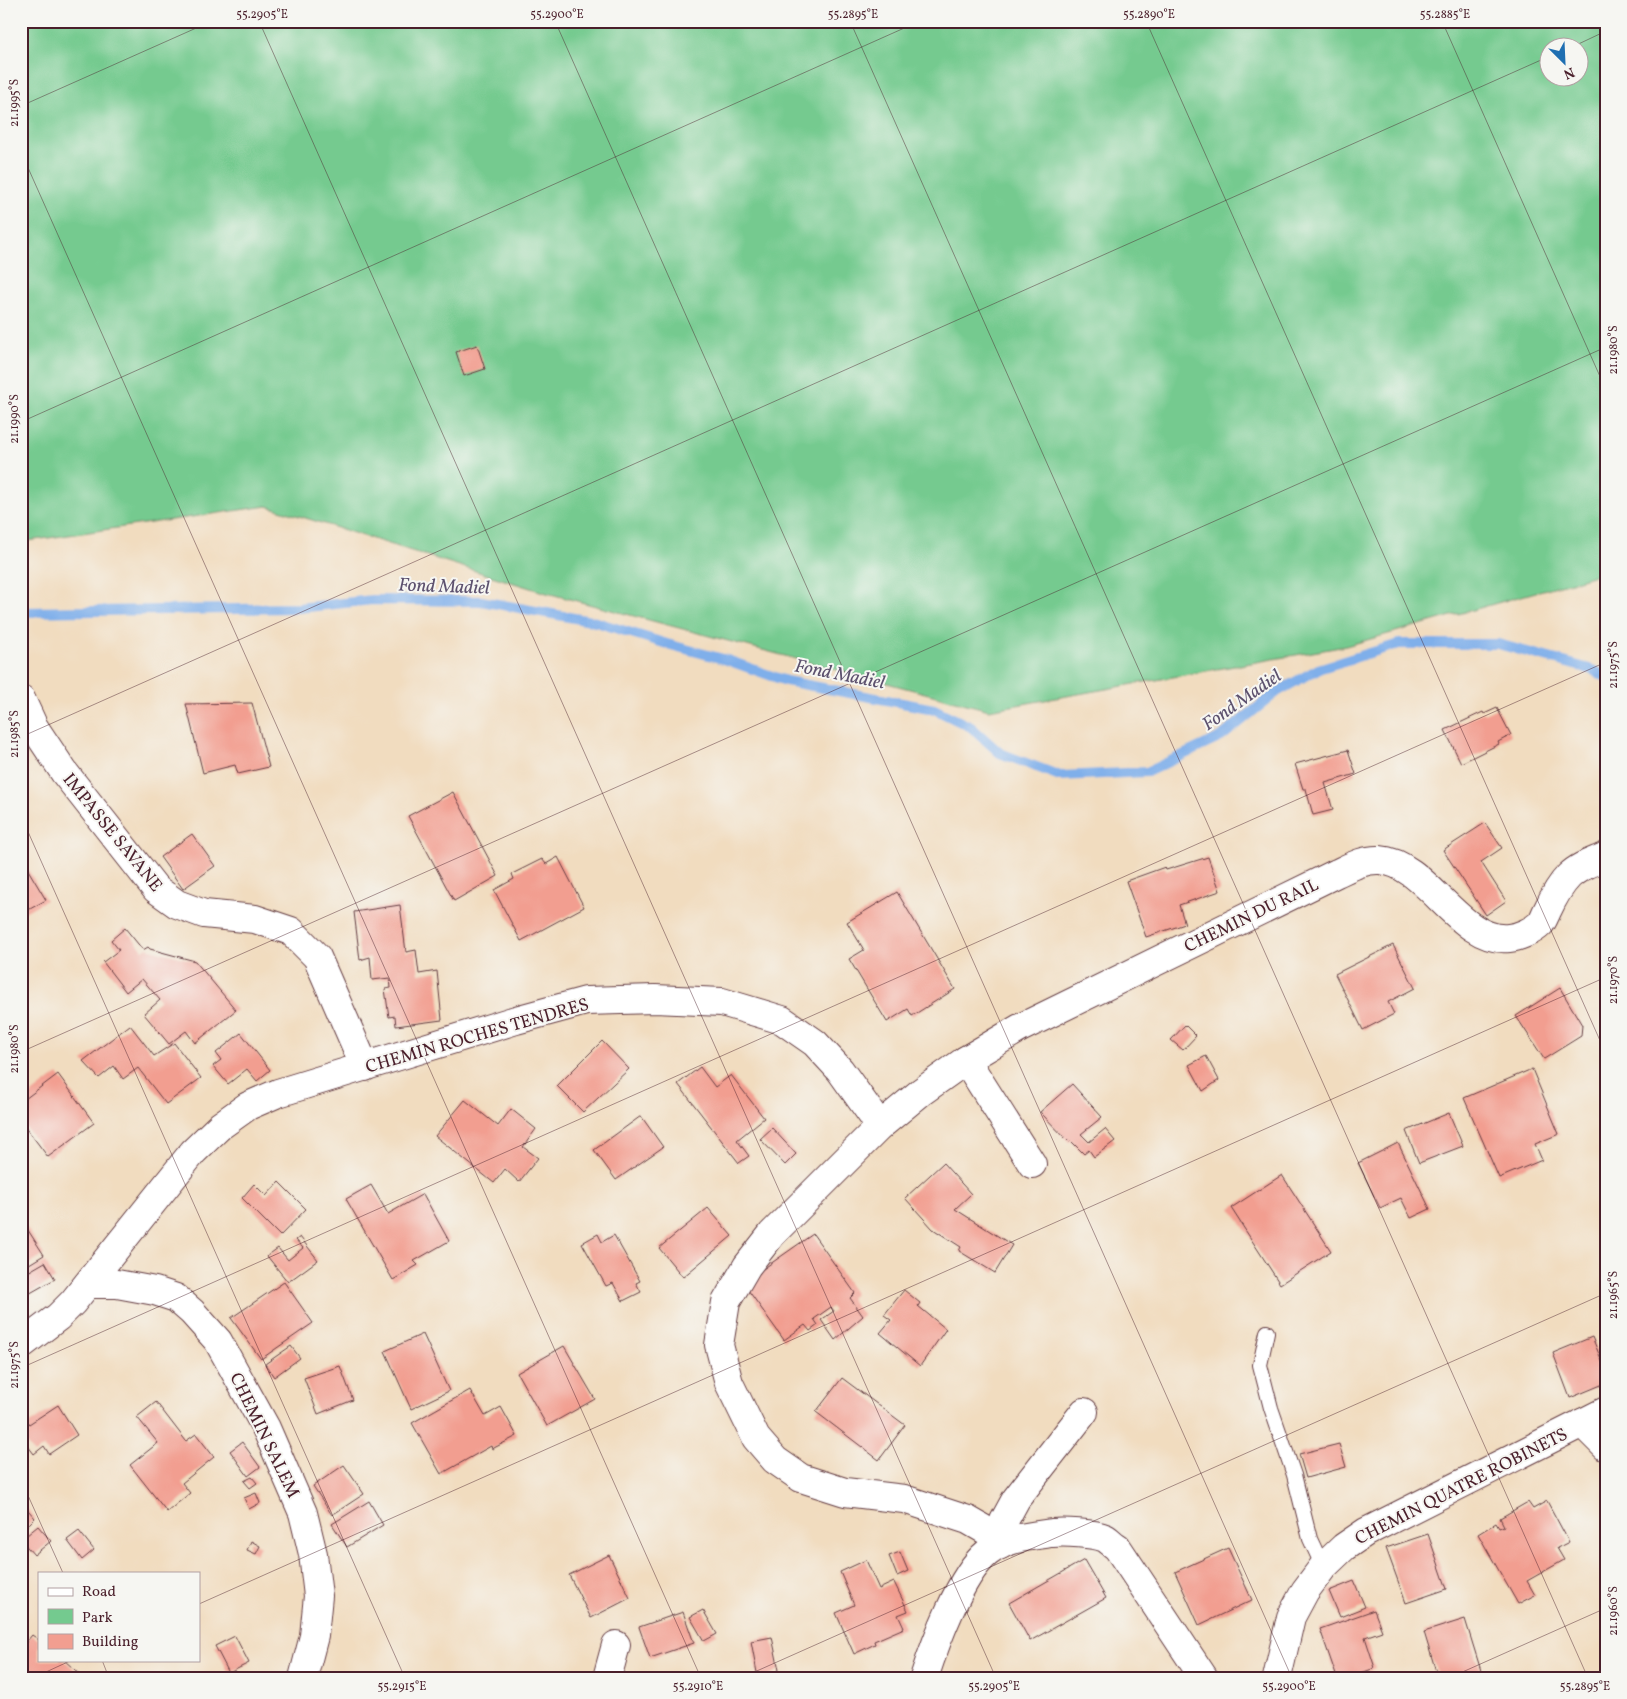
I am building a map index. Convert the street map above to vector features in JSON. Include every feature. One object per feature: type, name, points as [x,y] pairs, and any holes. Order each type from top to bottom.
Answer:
[{"type":"street","name":"IMPASSE SAVANE","points":[[21,699],[34,727],[64,772],[156,889],[176,904],[204,914],[255,919],[292,931],[317,957],[365,1067]]},
{"type":"street","name":"CHEMIN DU RAIL","points":[[880,1126],[966,1060],[1020,1028],[1364,861],[1380,860],[1396,864],[1411,874],[1476,930],[1491,937],[1509,938],[1525,934],[1540,924],[1558,890],[1570,876],[1584,866],[1606,856]]},
{"type":"street","name":"CHEMIN ROCHES TENDRES","points":[[21,1345],[58,1317],[88,1284],[193,1152],[220,1126],[248,1106],[278,1093],[516,1020],[586,1001],[655,999],[722,1002],[782,1020],[814,1043],[840,1070],[880,1126]]},
{"type":"street","points":[[966,1060],[1032,1164]]},
{"type":"street","points":[[880,1126],[772,1234],[747,1266],[730,1294],[726,1302],[719,1345],[729,1383],[756,1438],[775,1460],[801,1478],[845,1492],[904,1499],[914,1502],[968,1520],[986,1531],[1000,1544]]},
{"type":"street","name":"CHEMIN SALEM","points":[[88,1284],[117,1284],[155,1291],[176,1298],[192,1312],[218,1341],[266,1428],[303,1513],[313,1554],[318,1596],[314,1636],[303,1678]]},
{"type":"street","points":[[1000,1544],[1004,1521],[1016,1499],[1084,1412]]},
{"type":"street","points":[[1594,1417],[1606,1447]]},
{"type":"street","name":"CHEMIN QUATRE ROBINETS","points":[[1277,1678],[1291,1617],[1305,1591],[1323,1567],[1344,1547],[1366,1532],[1594,1417]]},
{"type":"street","points":[[924,1678],[958,1594],[976,1564],[988,1552],[1000,1544],[1016,1538],[1062,1532],[1104,1538],[1117,1548],[1204,1678]]},
{"type":"street","points":[[606,1678],[616,1645]]},
{"type":"lane","points":[[1267,1332],[1260,1364],[1271,1408],[1294,1476],[1310,1539],[1323,1567]]},
{"type":"green space","points":[[21,21],[1606,21],[1606,568],[1592,576],[1346,646],[989,710],[543,592],[267,506],[21,542]]},
{"type":"building","points":[[477,345],[485,369],[464,376],[456,352]]},
{"type":"building","points":[[252,703],[269,767],[238,774],[235,765],[203,773],[186,704]]},
{"type":"building","points":[[1497,708],[1511,735],[1498,742],[1499,744],[1461,763],[1445,730],[1483,712],[1484,714]]},
{"type":"building","points":[[1348,750],[1356,774],[1325,783],[1333,810],[1313,815],[1306,789],[1303,789],[1295,764]]},
{"type":"building","points":[[453,792],[498,876],[454,901],[408,816]]},
{"type":"building","points":[[1485,823],[1502,848],[1481,862],[1506,901],[1486,915],[1443,850]]},
{"type":"building","points":[[192,834],[215,866],[183,889],[160,857]]},
{"type":"building","points":[[558,857],[584,907],[521,941],[494,890],[514,879],[512,874],[542,859],[546,864]]},
{"type":"building","points":[[1208,857],[1220,891],[1179,905],[1185,924],[1146,937],[1126,881],[1165,867],[1166,870]]},
{"type":"building","points":[[21,858],[46,900],[21,914]]},
{"type":"building","points":[[897,892],[955,989],[912,1016],[908,1009],[887,1022],[849,959],[864,950],[847,922]]},
{"type":"building","points":[[400,905],[406,952],[416,950],[419,974],[437,971],[442,1020],[396,1026],[395,1016],[389,1017],[385,989],[391,988],[390,978],[372,980],[370,957],[360,960],[354,912]]},
{"type":"building","points":[[125,928],[143,950],[148,947],[195,961],[236,1010],[195,1043],[186,1031],[169,1044],[144,1014],[160,1000],[142,979],[126,992],[103,962],[119,950],[111,940]]},
{"type":"building","points":[[1393,945],[1415,988],[1388,1002],[1394,1014],[1363,1030],[1335,974]]},
{"type":"building","points":[[1560,988],[1582,1025],[1581,1036],[1544,1059],[1516,1016]]},
{"type":"building","points":[[130,1025],[154,1056],[174,1043],[201,1078],[166,1104],[138,1068],[123,1079],[114,1066],[99,1078],[83,1061]]},
{"type":"building","points":[[1185,1025],[1196,1036],[1183,1050],[1171,1040]]},
{"type":"building","points":[[241,1033],[270,1070],[257,1081],[247,1069],[228,1084],[213,1066],[221,1060],[216,1053]]},
{"type":"building","points":[[602,1041],[629,1069],[583,1112],[557,1086]]},
{"type":"building","points":[[1206,1056],[1219,1080],[1203,1091],[1189,1065]]},
{"type":"building","points":[[700,1067],[715,1087],[731,1075],[764,1118],[737,1140],[749,1156],[739,1163],[678,1084]]},
{"type":"building","points":[[1532,1069],[1559,1134],[1535,1144],[1542,1160],[1499,1178],[1464,1098]]},
{"type":"building","points":[[58,1074],[94,1123],[48,1157],[21,1121],[21,1102]]},
{"type":"building","points":[[1072,1084],[1102,1117],[1081,1134],[1089,1142],[1105,1129],[1115,1141],[1094,1157],[1089,1150],[1084,1154],[1071,1141],[1069,1142],[1040,1112]]},
{"type":"building","points":[[465,1100],[498,1126],[511,1109],[536,1129],[523,1147],[538,1158],[519,1182],[505,1169],[494,1183],[435,1136]]},
{"type":"building","points":[[1449,1113],[1463,1146],[1419,1163],[1406,1131]]},
{"type":"building","points":[[641,1116],[663,1147],[616,1180],[594,1150]]},
{"type":"building","points":[[772,1128],[796,1154],[785,1165],[760,1139]]},
{"type":"building","points":[[1398,1143],[1430,1209],[1411,1218],[1401,1198],[1380,1208],[1358,1163]]},
{"type":"building","points":[[943,1163],[971,1194],[955,1209],[1012,1245],[995,1273],[959,1251],[961,1247],[933,1229],[905,1198]]},
{"type":"building","points":[[1282,1175],[1331,1251],[1280,1284],[1231,1208]]},
{"type":"building","points":[[279,1182],[306,1209],[280,1236],[242,1198],[254,1184],[266,1196]]},
{"type":"building","points":[[371,1185],[388,1214],[423,1194],[449,1241],[414,1261],[418,1265],[393,1280],[346,1199]]},
{"type":"building","points":[[708,1208],[732,1236],[683,1277],[659,1248]]},
{"type":"building","points":[[24,1224],[44,1255],[21,1269],[21,1226]]},
{"type":"building","points":[[598,1234],[602,1242],[614,1235],[640,1281],[636,1283],[641,1292],[623,1301],[613,1283],[606,1286],[582,1243]]},
{"type":"building","points":[[813,1234],[855,1293],[850,1298],[863,1316],[835,1340],[821,1320],[834,1311],[831,1307],[814,1319],[818,1325],[810,1331],[805,1325],[784,1340],[743,1283]]},
{"type":"building","points":[[300,1237],[318,1260],[288,1282],[267,1256],[278,1248],[288,1260],[303,1248],[296,1240]]},
{"type":"building","points":[[45,1262],[55,1279],[25,1296],[21,1289],[21,1276]]},
{"type":"building","points":[[284,1282],[313,1323],[261,1359],[231,1318]]},
{"type":"building","points":[[904,1290],[920,1303],[918,1306],[946,1329],[920,1366],[880,1333],[891,1320],[884,1315]]},
{"type":"building","points":[[423,1334],[449,1391],[411,1409],[385,1351]]},
{"type":"building","points":[[1592,1337],[1606,1371],[1606,1383],[1570,1398],[1553,1353]]},
{"type":"building","points":[[291,1346],[300,1358],[274,1377],[265,1364]]},
{"type":"building","points":[[564,1346],[595,1399],[547,1426],[517,1373]]},
{"type":"building","points":[[340,1366],[353,1400],[318,1414],[304,1378]]},
{"type":"building","points":[[842,1378],[905,1425],[879,1460],[816,1412]]},
{"type":"building","points":[[470,1390],[485,1416],[501,1407],[517,1436],[492,1449],[491,1446],[441,1474],[412,1423]]},
{"type":"building","points":[[156,1402],[186,1441],[196,1434],[214,1457],[182,1483],[190,1493],[167,1512],[130,1465],[158,1443],[137,1417]]},
{"type":"building","points":[[58,1405],[77,1435],[49,1454],[44,1446],[34,1454],[21,1437],[21,1414],[29,1424]]},
{"type":"building","points":[[242,1442],[260,1467],[248,1476],[230,1451]]},
{"type":"building","points":[[1339,1444],[1346,1467],[1306,1478],[1299,1454]]},
{"type":"building","points":[[344,1465],[364,1494],[332,1515],[313,1486]]},
{"type":"building","points":[[252,1477],[257,1483],[250,1488],[244,1481]]},
{"type":"building","points":[[256,1493],[260,1503],[249,1509],[244,1498]]},
{"type":"building","points":[[369,1501],[383,1525],[347,1547],[332,1524]]},
{"type":"building","points":[[1547,1501],[1569,1542],[1557,1548],[1564,1560],[1527,1581],[1535,1595],[1518,1604],[1478,1534],[1496,1523],[1499,1528],[1504,1526],[1500,1518],[1528,1502],[1533,1509]]},
{"type":"building","points":[[21,1502],[35,1518],[26,1527],[21,1522]]},
{"type":"building","points":[[38,1526],[51,1541],[34,1555],[21,1540]]},
{"type":"building","points":[[79,1531],[94,1550],[82,1560],[67,1540]]},
{"type":"building","points":[[1428,1534],[1447,1589],[1406,1603],[1386,1548]]},
{"type":"building","points":[[251,1541],[260,1546],[256,1554],[247,1550]]},
{"type":"building","points":[[1228,1548],[1252,1600],[1199,1625],[1175,1572]]},
{"type":"building","points":[[900,1552],[908,1571],[897,1576],[889,1556]]},
{"type":"building","points":[[609,1555],[630,1598],[591,1618],[569,1575]]},
{"type":"building","points":[[866,1560],[879,1589],[894,1582],[908,1611],[898,1615],[904,1628],[874,1641],[875,1644],[854,1654],[836,1613],[854,1605],[840,1572]]},
{"type":"building","points":[[1084,1560],[1106,1598],[1030,1641],[1009,1603]]},
{"type":"building","points":[[1354,1581],[1365,1607],[1340,1617],[1329,1591]]},
{"type":"building","points":[[703,1610],[717,1634],[704,1641],[690,1617]]},
{"type":"building","points":[[1374,1610],[1382,1631],[1365,1637],[1375,1668],[1347,1678],[1337,1678],[1320,1629]]},
{"type":"building","points":[[683,1612],[694,1643],[650,1658],[639,1627]]},
{"type":"building","points":[[1465,1619],[1482,1674],[1472,1678],[1438,1678],[1424,1632]]},
{"type":"building","points":[[32,1635],[38,1639],[38,1662],[66,1662],[84,1678],[21,1678],[21,1648]]},
{"type":"building","points":[[235,1636],[249,1663],[229,1673],[215,1646]]},
{"type":"building","points":[[772,1637],[779,1670],[764,1678],[758,1678],[751,1641]]},
{"type":"building","points":[[1148,1673],[1150,1678],[1138,1678]]},
{"type":"waterway","name":"Fond Madiel","points":[[21,612],[298,608],[372,600],[481,601],[596,622],[727,660],[786,681],[934,709],[971,727],[1000,753],[1060,776],[1147,772],[1221,737],[1277,692],[1318,669],[1399,644],[1498,644],[1593,670],[1606,677]]}]
